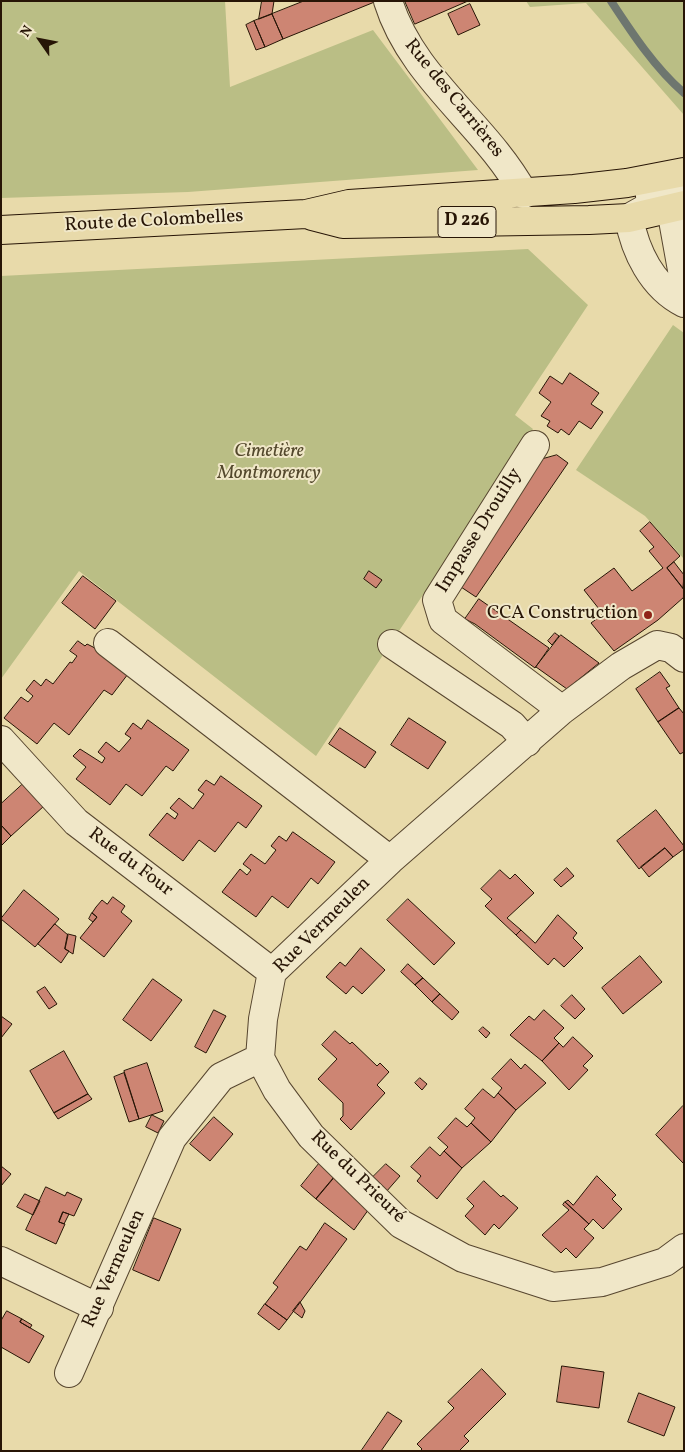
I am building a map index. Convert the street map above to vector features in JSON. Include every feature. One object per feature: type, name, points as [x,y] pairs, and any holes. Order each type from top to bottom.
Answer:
[{"type":"main road","name":"Route de Colombelles","points":[[1,230],[306,214],[349,204],[524,194],[627,183],[684,172]]},
{"type":"main road","points":[[524,194],[529,221]]},
{"type":"main road","name":"Route de Colombelles","points":[[306,214],[343,224],[630,218],[674,200]]},
{"type":"street","name":"Rue des Carrières","points":[[388,1],[395,22],[407,46],[450,100],[490,142],[508,166],[524,194]]},
{"type":"street","points":[[627,183],[674,200],[684,281]]},
{"type":"street","points":[[630,218],[633,240],[643,261],[659,283],[684,303]]},
{"type":"street","name":"Impasse Drouilly","points":[[535,445],[437,600],[442,620],[562,710]]},
{"type":"street","points":[[108,643],[390,860]]},
{"type":"street","points":[[392,644],[512,725],[527,742]]},
{"type":"street","name":"Rue Vermeulen","points":[[69,1373],[172,1138],[221,1077],[260,1058],[263,1019],[272,972],[390,860],[562,710],[621,666],[657,645],[671,648],[684,658]]},
{"type":"street","name":"Rue du Four","points":[[1,740],[76,822],[272,972]]},
{"type":"street","name":"Rue du Prieuré","points":[[260,1058],[277,1090],[311,1136],[401,1224],[463,1258],[553,1287],[602,1282],[666,1262],[684,1248]]},
{"type":"street","points":[[1,1261],[99,1308]]},
{"type":"green space","points":[[1,1],[225,1],[230,87],[373,30],[478,170],[188,192],[1,198]]},
{"type":"green space","points":[[526,1],[684,1],[684,115],[586,3],[530,7]]},
{"type":"green space","name":"Cimetière Montmorency","points":[[528,249],[588,305],[515,415],[533,429],[316,756],[79,571],[1,679],[1,276]]},
{"type":"green space","points":[[673,325],[684,333],[684,559],[645,516],[576,470]]},
{"type":"building","points":[[262,1],[274,1],[272,14],[259,19]]},
{"type":"building","points":[[304,1],[377,1],[283,39],[272,14]]},
{"type":"building","points":[[405,1],[468,1],[415,24]]},
{"type":"building","points":[[470,4],[480,25],[458,35],[448,14]]},
{"type":"building","points":[[272,14],[283,39],[265,47],[254,21]]},
{"type":"building","points":[[254,21],[265,47],[256,50],[246,25]]},
{"type":"building","points":[[570,373],[599,393],[591,404],[603,412],[591,429],[579,421],[569,435],[561,429],[558,433],[547,426],[550,421],[541,416],[551,402],[539,393],[550,376],[562,384]]},
{"type":"building","points":[[557,455],[568,463],[476,597],[461,587],[539,460]]},
{"type":"building","points":[[650,522],[680,556],[667,568],[684,590],[684,597],[658,620],[614,651],[591,623],[603,614],[584,590],[614,568],[632,591],[663,568],[649,551],[654,547],[640,531]]},
{"type":"building","points":[[674,562],[684,575],[683,588],[667,568]]},
{"type":"building","points":[[369,571],[382,580],[376,588],[364,579]]},
{"type":"building","points":[[83,576],[116,601],[95,629],[62,603]]},
{"type":"building","points":[[479,599],[549,648],[535,668],[475,624],[465,619]]},
{"type":"building","points":[[555,633],[559,636],[552,645],[548,641]]},
{"type":"building","points":[[561,635],[599,663],[567,689],[536,667]]},
{"type":"building","points":[[78,641],[85,646],[87,644],[93,647],[128,674],[112,695],[104,690],[69,735],[54,723],[37,744],[4,718],[21,697],[28,702],[33,696],[26,690],[34,680],[41,686],[46,679],[53,684],[77,656],[70,651]]},
{"type":"building","points":[[660,672],[670,686],[666,688],[679,708],[658,722],[636,689]]},
{"type":"building","points":[[679,708],[684,714],[684,752],[680,754],[658,722]]},
{"type":"building","points":[[409,718],[446,742],[428,769],[391,745]]},
{"type":"building","points":[[148,720],[189,750],[173,771],[166,766],[142,796],[126,784],[110,805],[76,779],[86,767],[73,756],[80,749],[102,763],[105,758],[98,752],[106,742],[119,752],[131,738],[125,734],[133,723],[141,729]]},
{"type":"building","points":[[340,728],[376,752],[365,768],[329,744]]},
{"type":"building","points":[[221,776],[262,806],[246,828],[238,822],[215,852],[199,840],[183,861],[149,835],[167,813],[175,819],[178,814],[170,808],[179,798],[193,809],[204,794],[198,790],[206,780],[214,785]]},
{"type":"building","points":[[23,784],[44,806],[11,836],[1,825],[1,804]]},
{"type":"building","points":[[656,810],[684,846],[684,849],[673,857],[665,848],[639,869],[617,841]]},
{"type":"building","points":[[1,825],[11,836],[1,846]]},
{"type":"building","points":[[293,832],[335,862],[318,884],[311,878],[288,908],[272,896],[256,917],[222,892],[240,869],[247,875],[251,870],[243,864],[251,854],[265,864],[276,850],[271,846],[279,836],[286,841]]},
{"type":"building","points":[[665,848],[673,857],[649,877],[641,867]]},
{"type":"building","points":[[567,868],[574,876],[561,887],[554,880]]},
{"type":"building","points":[[500,870],[510,879],[515,874],[534,893],[507,918],[521,930],[516,935],[485,906],[492,899],[481,889]]},
{"type":"building","points":[[24,890],[59,919],[35,947],[1,919]]},
{"type":"building","points":[[113,897],[125,906],[121,912],[132,921],[104,957],[80,938],[97,917],[92,913],[96,907],[102,900],[107,904]]},
{"type":"building","points":[[408,899],[455,943],[434,965],[387,920]]},
{"type":"building","points":[[92,913],[97,917],[93,922],[89,919]]},
{"type":"building","points":[[558,915],[577,933],[573,938],[583,948],[564,967],[554,958],[548,965],[516,935],[521,930],[535,943]]},
{"type":"building","points":[[55,924],[68,935],[65,949],[69,951],[61,963],[38,944]]},
{"type":"building","points":[[68,934],[76,936],[73,954],[65,949]]},
{"type":"building","points":[[361,948],[385,970],[362,994],[353,986],[346,994],[326,977],[340,962],[345,966]]},
{"type":"building","points":[[640,956],[662,982],[623,1014],[602,988]]},
{"type":"building","points":[[408,964],[423,978],[415,985],[401,972]]},
{"type":"building","points":[[423,978],[440,994],[432,1002],[415,985]]},
{"type":"building","points":[[153,979],[182,1000],[151,1041],[123,1020]]},
{"type":"building","points":[[45,987],[57,1004],[49,1009],[37,992]]},
{"type":"building","points":[[440,994],[459,1012],[452,1020],[432,1002]]},
{"type":"building","points":[[572,995],[585,1009],[575,1019],[561,1006]]},
{"type":"building","points":[[214,1010],[226,1016],[206,1053],[195,1047]]},
{"type":"building","points":[[544,1010],[564,1028],[554,1038],[559,1043],[542,1061],[510,1035],[529,1016],[534,1020]]},
{"type":"building","points":[[1,1016],[12,1024],[1,1038]]},
{"type":"building","points":[[483,1027],[490,1033],[486,1038],[479,1031]]},
{"type":"building","points":[[335,1031],[350,1044],[352,1042],[377,1066],[380,1063],[389,1072],[377,1085],[385,1093],[351,1130],[340,1119],[343,1116],[343,1103],[318,1079],[337,1059],[322,1045]]},
{"type":"building","points":[[573,1037],[593,1056],[583,1066],[588,1070],[569,1090],[542,1061],[559,1043],[563,1047]]},
{"type":"building","points":[[64,1051],[88,1094],[54,1113],[30,1071]]},
{"type":"building","points":[[511,1059],[521,1069],[525,1064],[546,1083],[516,1110],[498,1093],[502,1088],[492,1079]]},
{"type":"building","points":[[147,1063],[163,1111],[139,1119],[124,1071]]},
{"type":"building","points":[[124,1073],[139,1119],[129,1122],[114,1077]]},
{"type":"building","points":[[420,1078],[427,1084],[422,1090],[415,1083]]},
{"type":"building","points":[[483,1089],[494,1098],[498,1093],[516,1110],[491,1142],[471,1123],[475,1118],[465,1109]]},
{"type":"building","points":[[88,1094],[92,1099],[58,1119],[54,1113]]},
{"type":"building","points":[[684,1107],[684,1164],[656,1135]]},
{"type":"building","points":[[152,1115],[164,1121],[158,1133],[146,1127]]},
{"type":"building","points":[[214,1117],[233,1134],[210,1161],[190,1144]]},
{"type":"building","points":[[456,1118],[467,1127],[471,1123],[491,1142],[462,1168],[444,1151],[448,1147],[438,1138]]},
{"type":"building","points":[[430,1147],[440,1156],[444,1151],[462,1168],[437,1199],[417,1181],[421,1176],[411,1167]]},
{"type":"building","points":[[322,1160],[337,1174],[316,1199],[301,1186]]},
{"type":"building","points":[[386,1164],[400,1176],[386,1192],[371,1179]]},
{"type":"building","points":[[1,1166],[11,1174],[1,1186]]},
{"type":"building","points":[[337,1174],[371,1206],[354,1230],[316,1199]]},
{"type":"building","points":[[597,1176],[616,1195],[612,1199],[622,1209],[603,1229],[593,1219],[589,1224],[565,1202],[568,1200],[573,1205]]},
{"type":"building","points":[[484,1181],[501,1197],[503,1195],[518,1208],[499,1229],[494,1224],[485,1235],[465,1216],[474,1206],[467,1199]]},
{"type":"building","points":[[46,1187],[65,1196],[67,1192],[82,1199],[74,1216],[63,1212],[59,1222],[65,1224],[56,1244],[26,1230]]},
{"type":"building","points":[[25,1194],[40,1201],[33,1215],[17,1207]]},
{"type":"building","points":[[565,1202],[589,1224],[584,1229],[594,1238],[576,1258],[566,1248],[561,1253],[542,1235],[569,1210],[563,1205]]},
{"type":"building","points":[[63,1212],[69,1214],[64,1224],[59,1222]]},
{"type":"building","points":[[154,1218],[181,1229],[159,1281],[133,1270]]},
{"type":"building","points":[[325,1223],[347,1239],[287,1320],[265,1304],[278,1287],[273,1283],[300,1246],[306,1250]]},
{"type":"building","points":[[300,1302],[305,1311],[302,1318],[293,1311]]},
{"type":"building","points":[[265,1304],[287,1320],[279,1330],[258,1314]]},
{"type":"building","points":[[7,1311],[22,1319],[20,1322],[44,1336],[29,1363],[1,1347],[1,1321]]},
{"type":"building","points":[[22,1319],[32,1325],[30,1328],[20,1322]]},
{"type":"building","points":[[562,1366],[604,1372],[599,1408],[557,1402]]},
{"type":"building","points":[[482,1369],[506,1394],[464,1436],[469,1441],[459,1451],[420,1451],[422,1449],[417,1444],[454,1408],[448,1402]]},
{"type":"building","points":[[639,1393],[675,1407],[664,1436],[628,1422]]},
{"type":"building","points":[[388,1412],[402,1421],[381,1451],[363,1451],[362,1450]]},
{"type":"waterway","points":[[611,1],[663,73],[684,93]]},
{"type":"place","name":"CCA Construction","points":[[648,615]]}]
